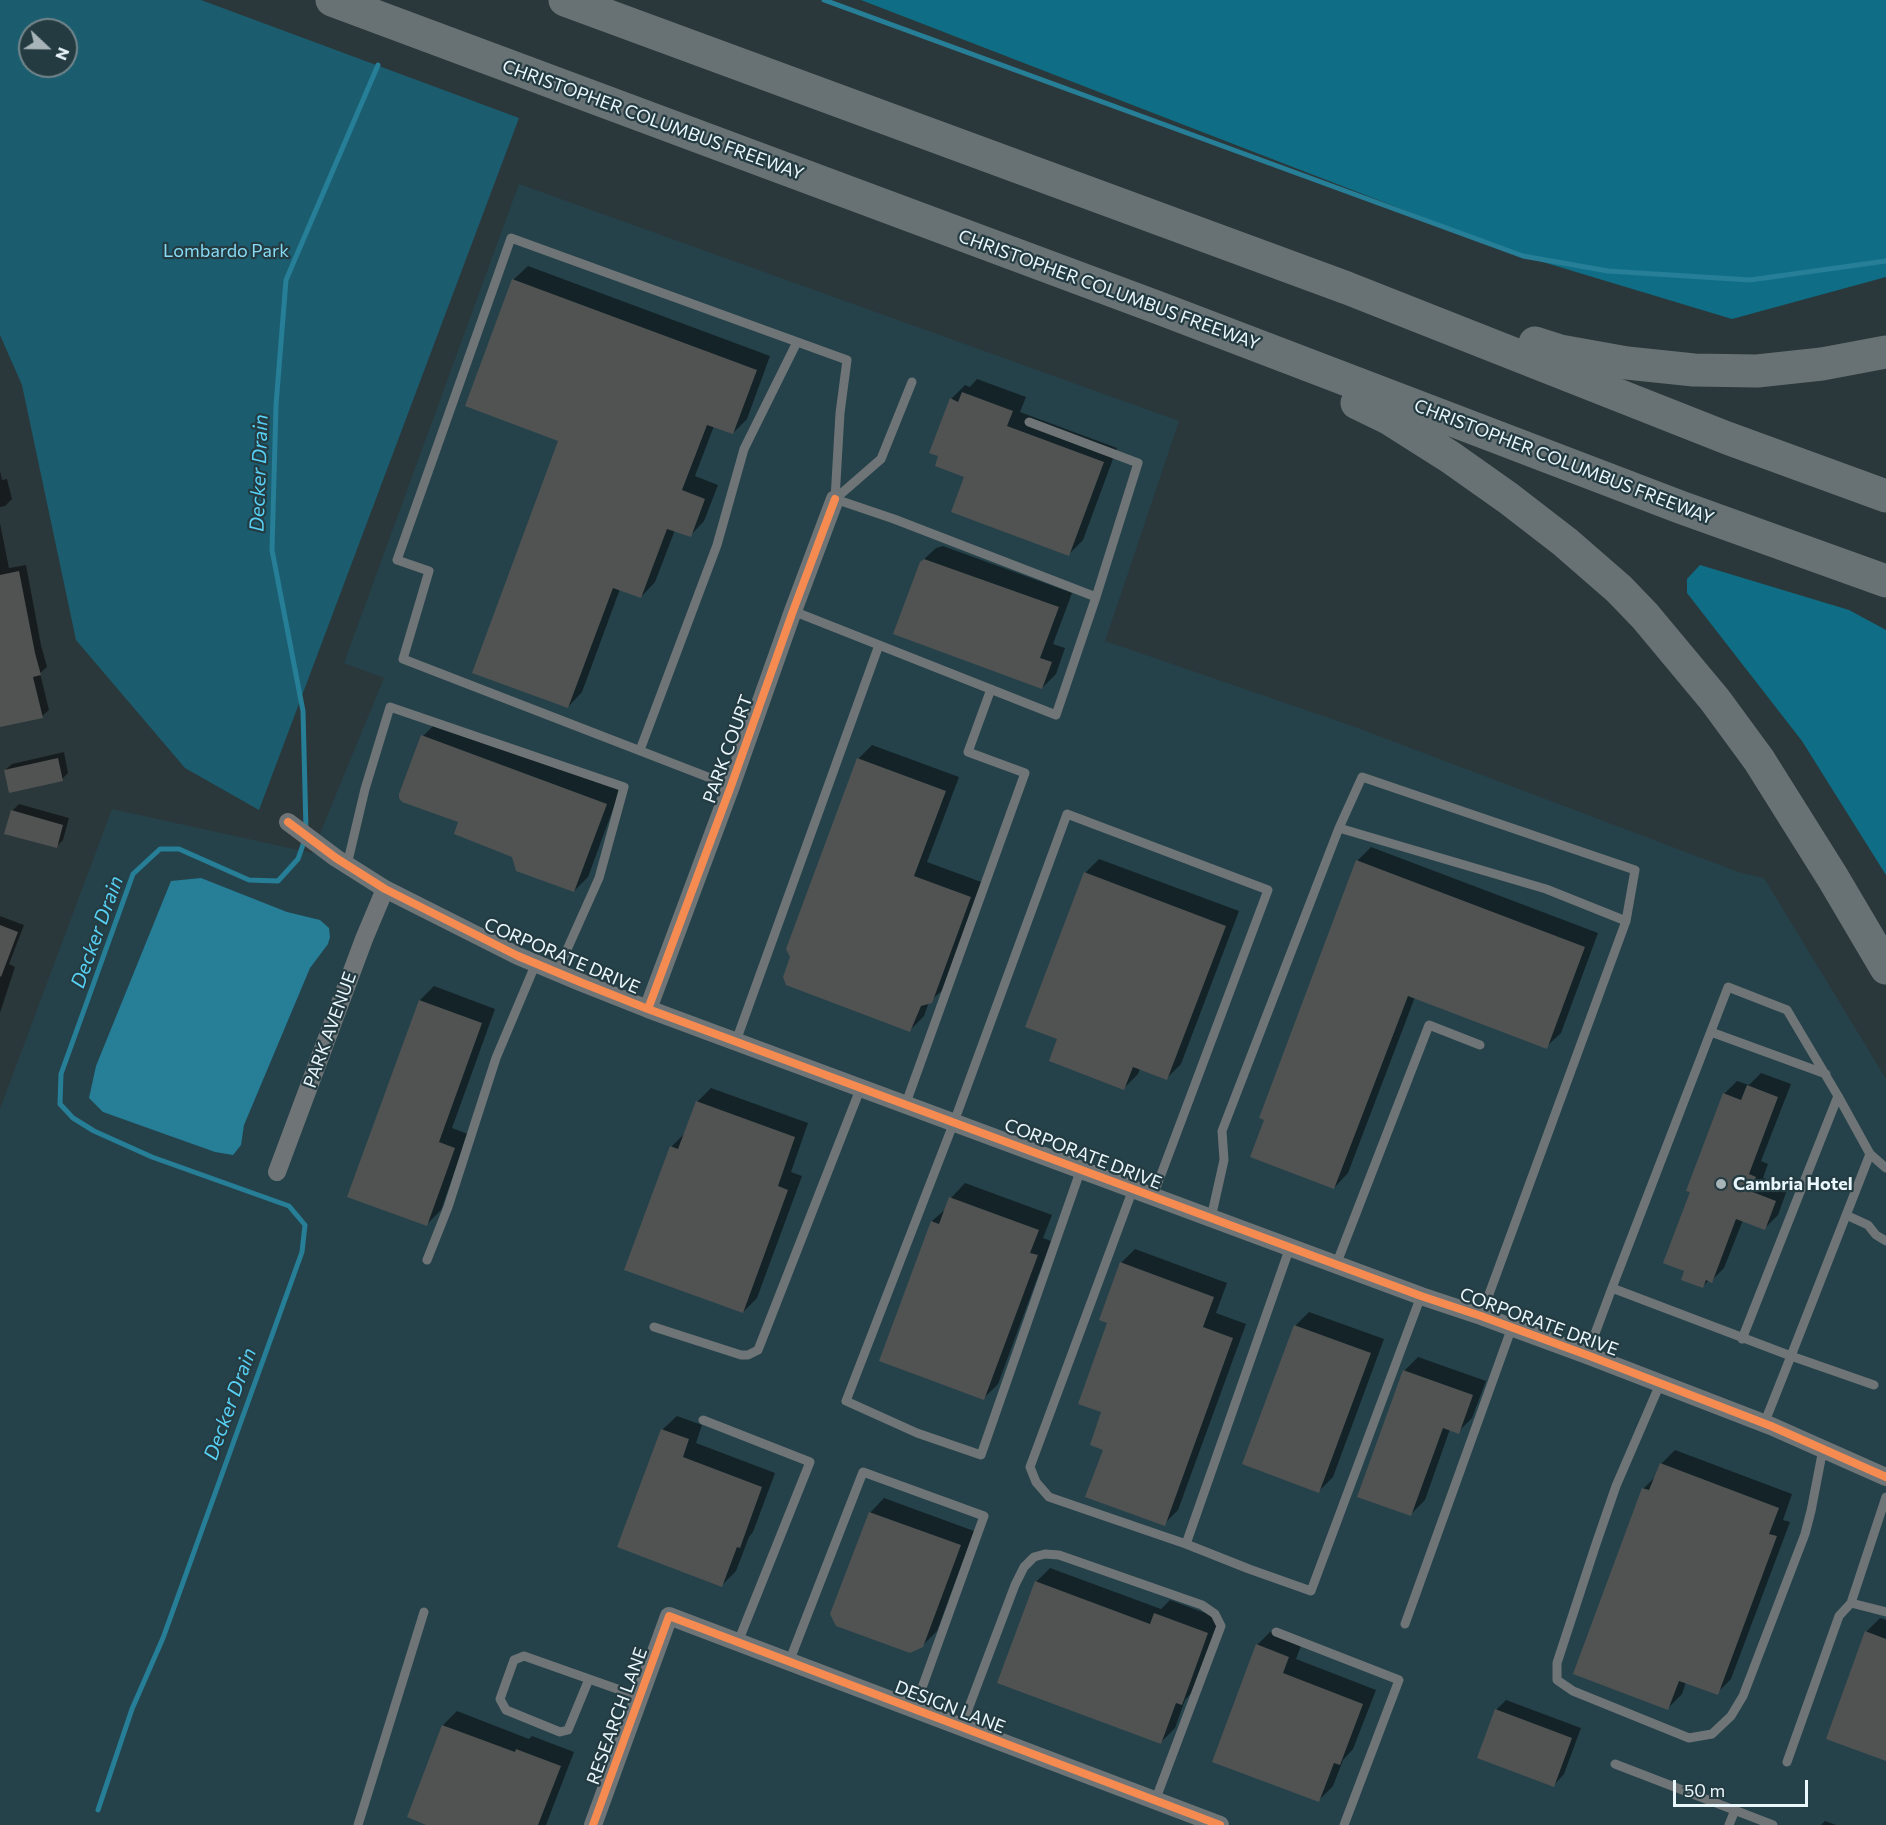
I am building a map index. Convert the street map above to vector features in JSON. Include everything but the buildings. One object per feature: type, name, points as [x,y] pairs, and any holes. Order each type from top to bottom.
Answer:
[{"type":"highway","name":"CHRISTOPHER COLUMBUS FREEWAY","points":[[332,0],[1159,308],[1680,507],[1886,581]]},
{"type":"highway","points":[[565,0],[1347,288],[1727,438],[1886,496]]},
{"type":"highway","points":[[1347,288],[1560,351],[1627,363],[1694,370],[1757,371],[1822,364],[1886,352]]},
{"type":"highway","points":[[1159,308],[1390,419],[1450,457],[1508,498],[1565,542],[1618,589],[1668,642],[1759,760],[1886,968]]},
{"type":"street","name":"PARK COURT","points":[[648,1009],[793,611],[836,500]]},
{"type":"street","name":"CORPORATE DRIVE","points":[[288,822],[385,890],[557,972],[648,1009],[906,1103],[1336,1265],[1587,1355],[1764,1424],[1886,1477]]},
{"type":"street","name":"PARK AVENUE","points":[[277,1172],[364,939],[385,890]]},
{"type":"street","name":"DESIGN LANE","points":[[669,1616],[1220,1825]]},
{"type":"street","name":"RESEARCH LANE","points":[[593,1825],[669,1616]]},
{"type":"lane","points":[[731,786],[403,659],[429,571],[397,560],[511,238],[847,360],[840,413],[836,500]]},
{"type":"lane","points":[[640,750],[717,545],[744,449],[796,342]]},
{"type":"lane","points":[[836,500],[881,459],[912,382]]},
{"type":"lane","points":[[793,611],[1056,715],[1138,464],[1029,422]]},
{"type":"lane","points":[[836,500],[894,519],[1096,597]]},
{"type":"lane","points":[[736,1041],[879,645]]},
{"type":"lane","points":[[906,1103],[1025,773],[968,752],[991,689]]},
{"type":"lane","points":[[347,864],[365,789],[390,707],[624,787],[599,878],[557,972]]},
{"type":"lane","points":[[1211,1218],[1224,1160],[1222,1131],[1339,828],[1362,777],[1635,870],[1626,921],[1481,1316]]},
{"type":"lane","points":[[1081,1169],[981,1455],[917,1433],[846,1401],[954,1122],[1067,814],[1268,890],[1153,1196]]},
{"type":"lane","points":[[1339,828],[1546,889],[1626,921]]},
{"type":"lane","points":[[427,1260],[448,1207],[496,1058],[536,963]]},
{"type":"lane","points":[[1587,1355],[1728,987],[1787,1010],[1826,1074],[1870,1154],[1886,1168]]},
{"type":"lane","points":[[1336,1265],[1429,1025],[1480,1045]]},
{"type":"lane","points":[[1711,1032],[1826,1074]]},
{"type":"lane","points":[[654,1327],[741,1355],[748,1355],[758,1350],[861,1087]]},
{"type":"lane","points":[[1742,1339],[1838,1096]]},
{"type":"lane","points":[[1764,1424],[1870,1154]]},
{"type":"lane","points":[[1133,1189],[1030,1467],[1036,1482],[1049,1497],[1186,1544],[1311,1591],[1421,1296]]},
{"type":"lane","points":[[1846,1215],[1868,1225],[1876,1235],[1886,1241]]},
{"type":"lane","points":[[1186,1544],[1290,1247]]},
{"type":"lane","points":[[1612,1288],[1742,1339],[1874,1385]]},
{"type":"lane","points":[[1405,1624],[1512,1327]]},
{"type":"lane","points":[[1660,1384],[1616,1486],[1557,1663],[1557,1680],[1573,1691],[1689,1738],[1712,1734],[1731,1716],[1743,1696],[1805,1534],[1823,1449]]},
{"type":"lane","points":[[703,1420],[810,1462],[738,1642]]},
{"type":"lane","points":[[789,1662],[863,1472],[984,1516],[914,1710]]},
{"type":"lane","points":[[1787,1762],[1839,1616],[1851,1603],[1886,1497]]},
{"type":"lane","points":[[961,1728],[1015,1585],[1024,1567],[1034,1557],[1045,1554],[1059,1555],[1202,1605],[1215,1614],[1221,1626],[1155,1801]]},
{"type":"lane","points":[[1851,1603],[1886,1612]]},
{"type":"lane","points":[[358,1825],[424,1612]]},
{"type":"lane","points":[[1276,1632],[1399,1680],[1344,1825]]},
{"type":"lane","points":[[589,1679],[568,1730],[560,1732],[506,1710],[500,1699],[514,1660],[524,1656],[640,1697]]},
{"type":"lane","points":[[1615,1764],[1773,1825]]},
{"type":"lane","points":[[1729,1825],[1735,1810]]},
{"type":"shaded area","points":[[861,0],[1886,0],[1886,277],[1732,319],[1523,256]]},
{"type":"shaded area","points":[[519,184],[1179,421],[1105,641],[1355,727],[1741,873],[1764,878],[1886,1079],[1886,1825],[0,1825],[0,1109],[112,809],[312,853],[384,678],[344,663]]},
{"type":"shaded area","points":[[1700,565],[1849,610],[1886,630],[1886,875],[1802,741],[1687,593],[1687,579]]},
{"type":"shaded area","points":[[201,878],[287,912],[320,920],[329,928],[328,944],[310,968],[244,1125],[241,1145],[233,1155],[215,1152],[103,1112],[89,1098],[96,1066],[171,881]]},
{"type":"green space","name":"Lombardo Park","points":[[0,0],[201,0],[519,118],[259,810],[185,768],[76,640],[22,385],[0,335]]},
{"type":"waterway","points":[[824,0],[1523,256],[1608,271],[1750,280],[1886,261]]},
{"type":"waterway","name":"Decker Drain","points":[[306,830],[303,711],[272,550],[276,405],[286,280],[378,65]]},
{"type":"waterway","name":"Decker Drain","points":[[98,1810],[132,1709],[163,1638],[302,1252],[305,1225],[289,1206],[152,1157],[94,1131],[73,1118],[60,1104],[61,1074],[133,874],[160,849],[179,849],[249,880],[278,881],[298,859],[305,839]]},
{"type":"cycle path","points":[[648,1009],[835,499]]},
{"type":"cycle path","points":[[288,822],[336,858],[385,889],[518,956],[580,982],[1421,1296],[1587,1355],[1771,1426],[1886,1477]]},
{"type":"cycle path","points":[[593,1825],[669,1616],[1220,1825]]},
{"type":"place","name":"Cambria Hotel","points":[[1721,1184]]}]
